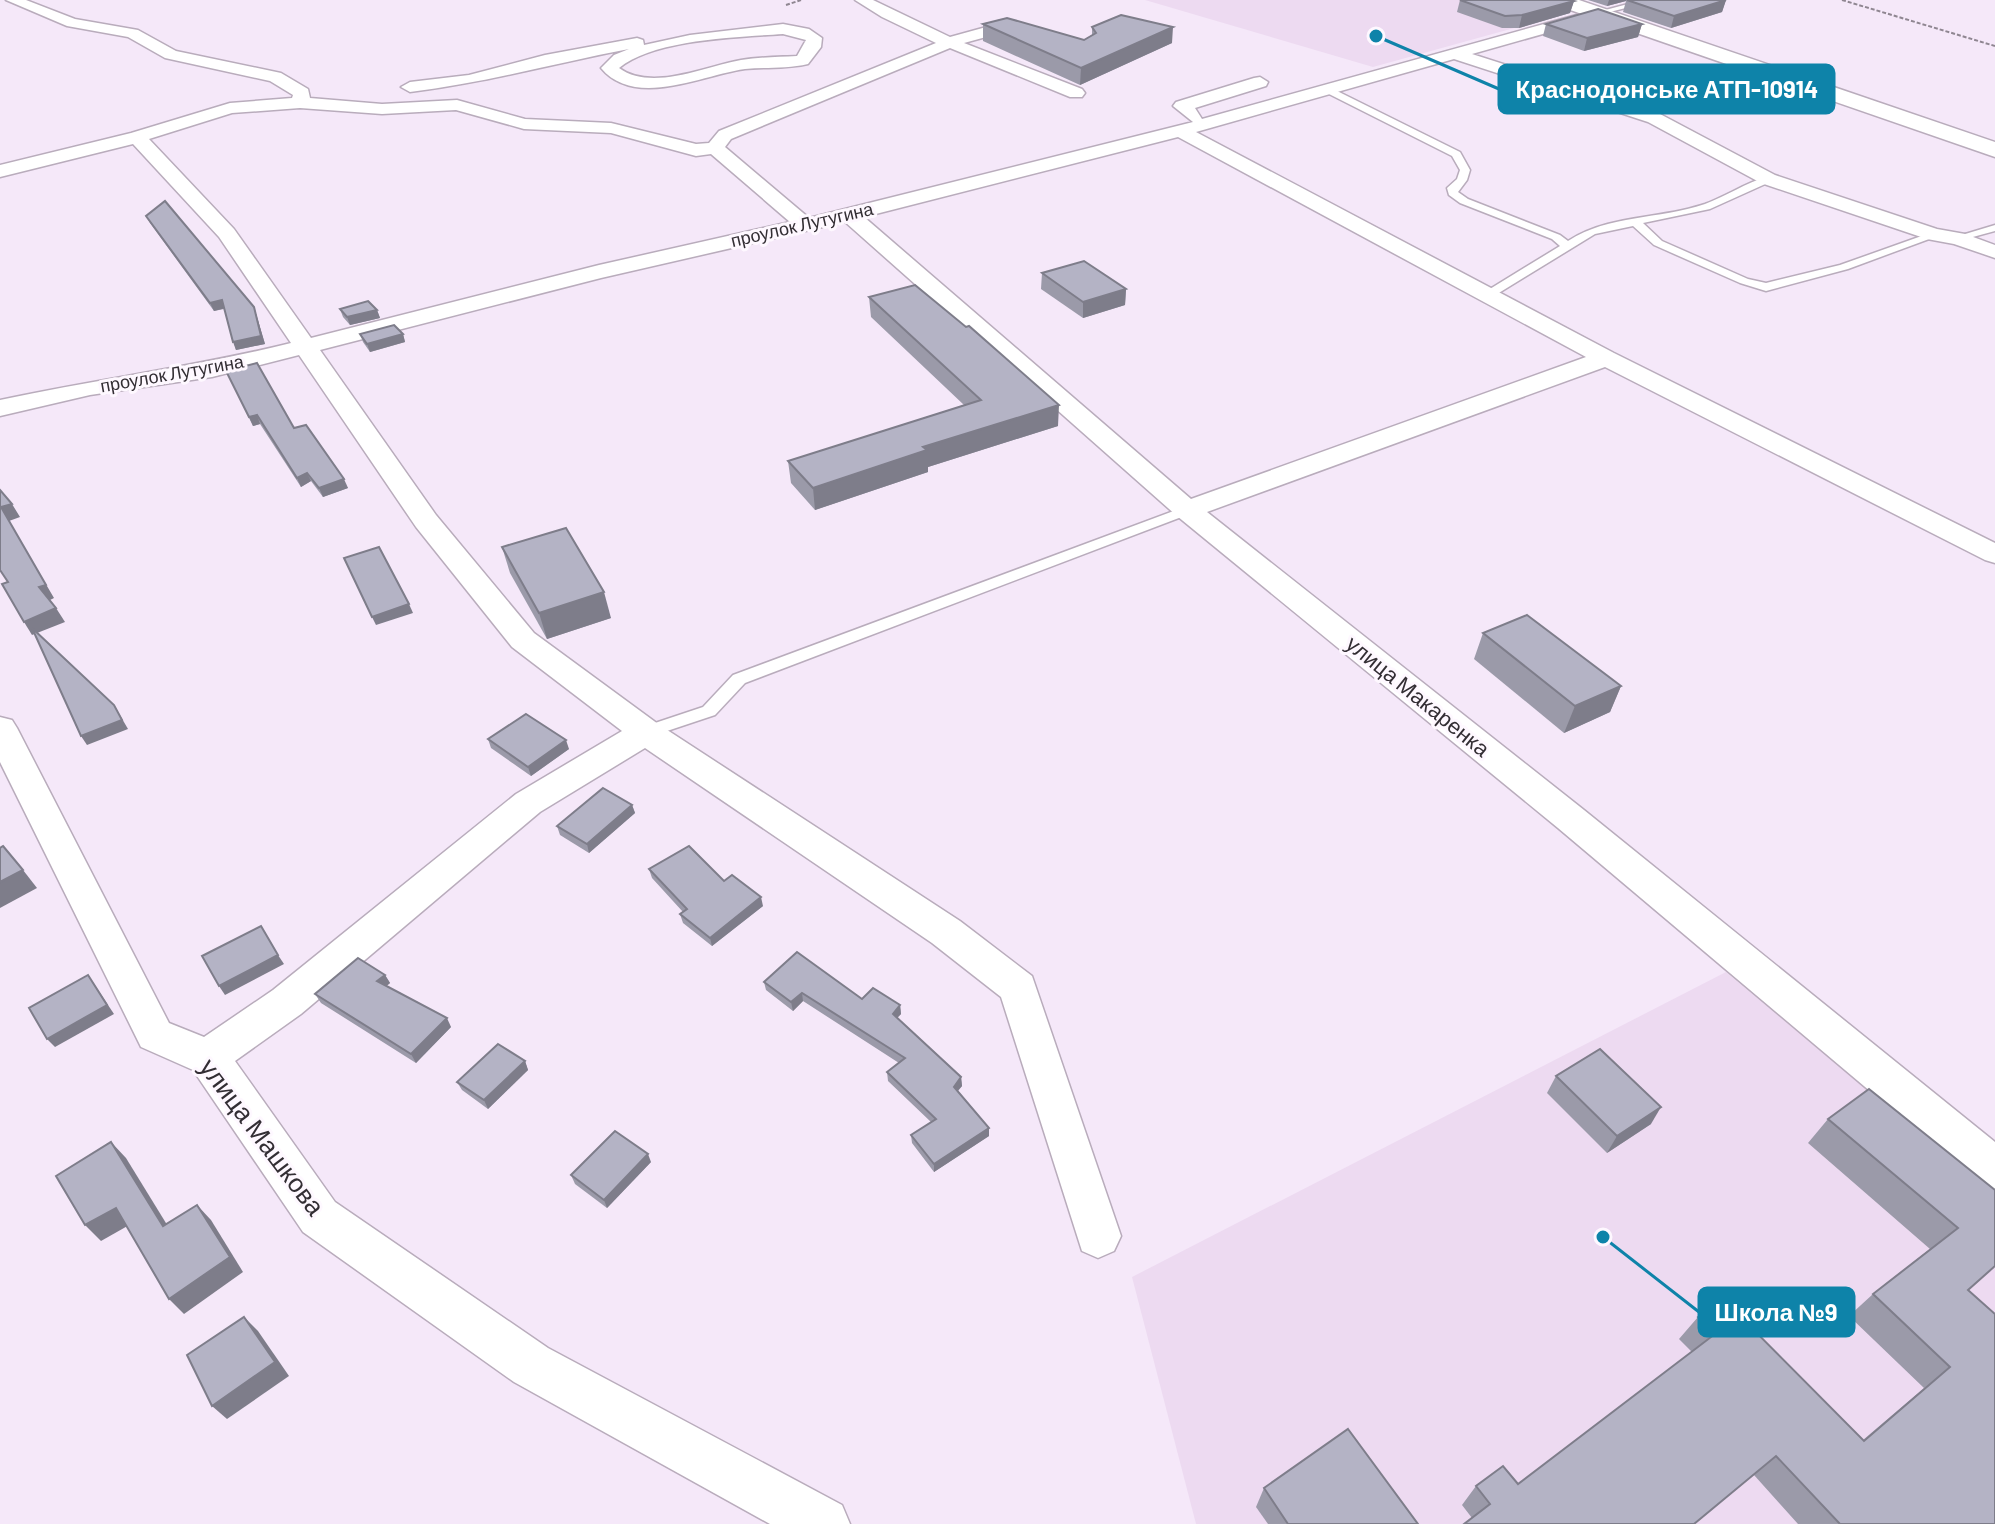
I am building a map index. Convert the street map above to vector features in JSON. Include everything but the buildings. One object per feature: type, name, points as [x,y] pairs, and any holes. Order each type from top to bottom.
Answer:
[{"type":"highway","points":[[1560,0],[1995,150]]},
{"type":"street","points":[[13,0],[72,23],[132,33],[171,55],[275,77],[301,98],[382,109],[457,105],[524,124],[611,128],[696,150],[715,148],[725,135],[815,76],[1008,26],[1054,40]]},
{"type":"street","points":[[862,0],[950,43],[1076,93]]},
{"type":"street","name":"проулок Лутугина","points":[[0,408],[90,388],[212,370],[599,272],[849,215],[1328,90],[1455,43],[1483,43],[1598,13]]},
{"type":"street","points":[[783,29],[803,32],[814,38],[815,76],[752,63],[665,81],[639,82],[617,77],[609,68],[615,59],[641,51],[692,40],[783,29]]},
{"type":"street","points":[[0,171],[137,137],[230,108],[470,80],[545,60],[666,38]]},
{"type":"street","points":[[1455,43],[1528,80],[1654,118],[1768,179],[1934,235],[1958,238],[1995,252]]},
{"type":"street","points":[[1206,123],[1182,106],[1260,82]]},
{"type":"street","points":[[1180,131],[1606,358],[1995,554]]},
{"type":"street","points":[[137,137],[227,233],[426,521],[523,640],[646,732],[946,932],[1018,988],[1098,1236]]},
{"type":"street","points":[[715,148],[804,224]]},
{"type":"street","name":"улица Макаренка","points":[[849,215],[1187,510],[1559,809],[1995,1169]]},
{"type":"street","points":[[1187,510],[1606,358]]},
{"type":"street","name":"улица Машкова","points":[[0,728],[155,1035],[208,1057],[319,1217],[531,1365],[823,1524]]},
{"type":"street","points":[[208,1057],[287,1002],[528,803],[646,732]]},
{"type":"lane","points":[[1598,13],[1653,0]]},
{"type":"lane","points":[[1328,90],[1456,154],[1465,170],[1462,180],[1452,188],[1453,193],[1464,201],[1556,237],[1567,246]]},
{"type":"lane","points":[[1489,295],[1525,269],[1591,231],[1706,207],[1768,179]]},
{"type":"lane","points":[[1633,220],[1658,243],[1744,281],[1766,287],[1844,267],[1934,235]]},
{"type":"lane","points":[[1958,238],[1995,228]]},
{"type":"lane","points":[[646,732],[709,711],[739,679],[1187,510]]},
{"type":"path","points":[[1842,0],[1995,46]]},
{"type":"shaded area","points":[[1145,0],[1497,0],[1547,19],[1373,67]]},
{"type":"shaded area","points":[[1726,972],[1995,1196],[1995,1524],[1196,1524],[1132,1277]]},
{"type":"place","name":"Краснодонське АТП-10914","points":[[1376,36]]},
{"type":"place","name":"Школа №9","points":[[1603,1237]]}]
